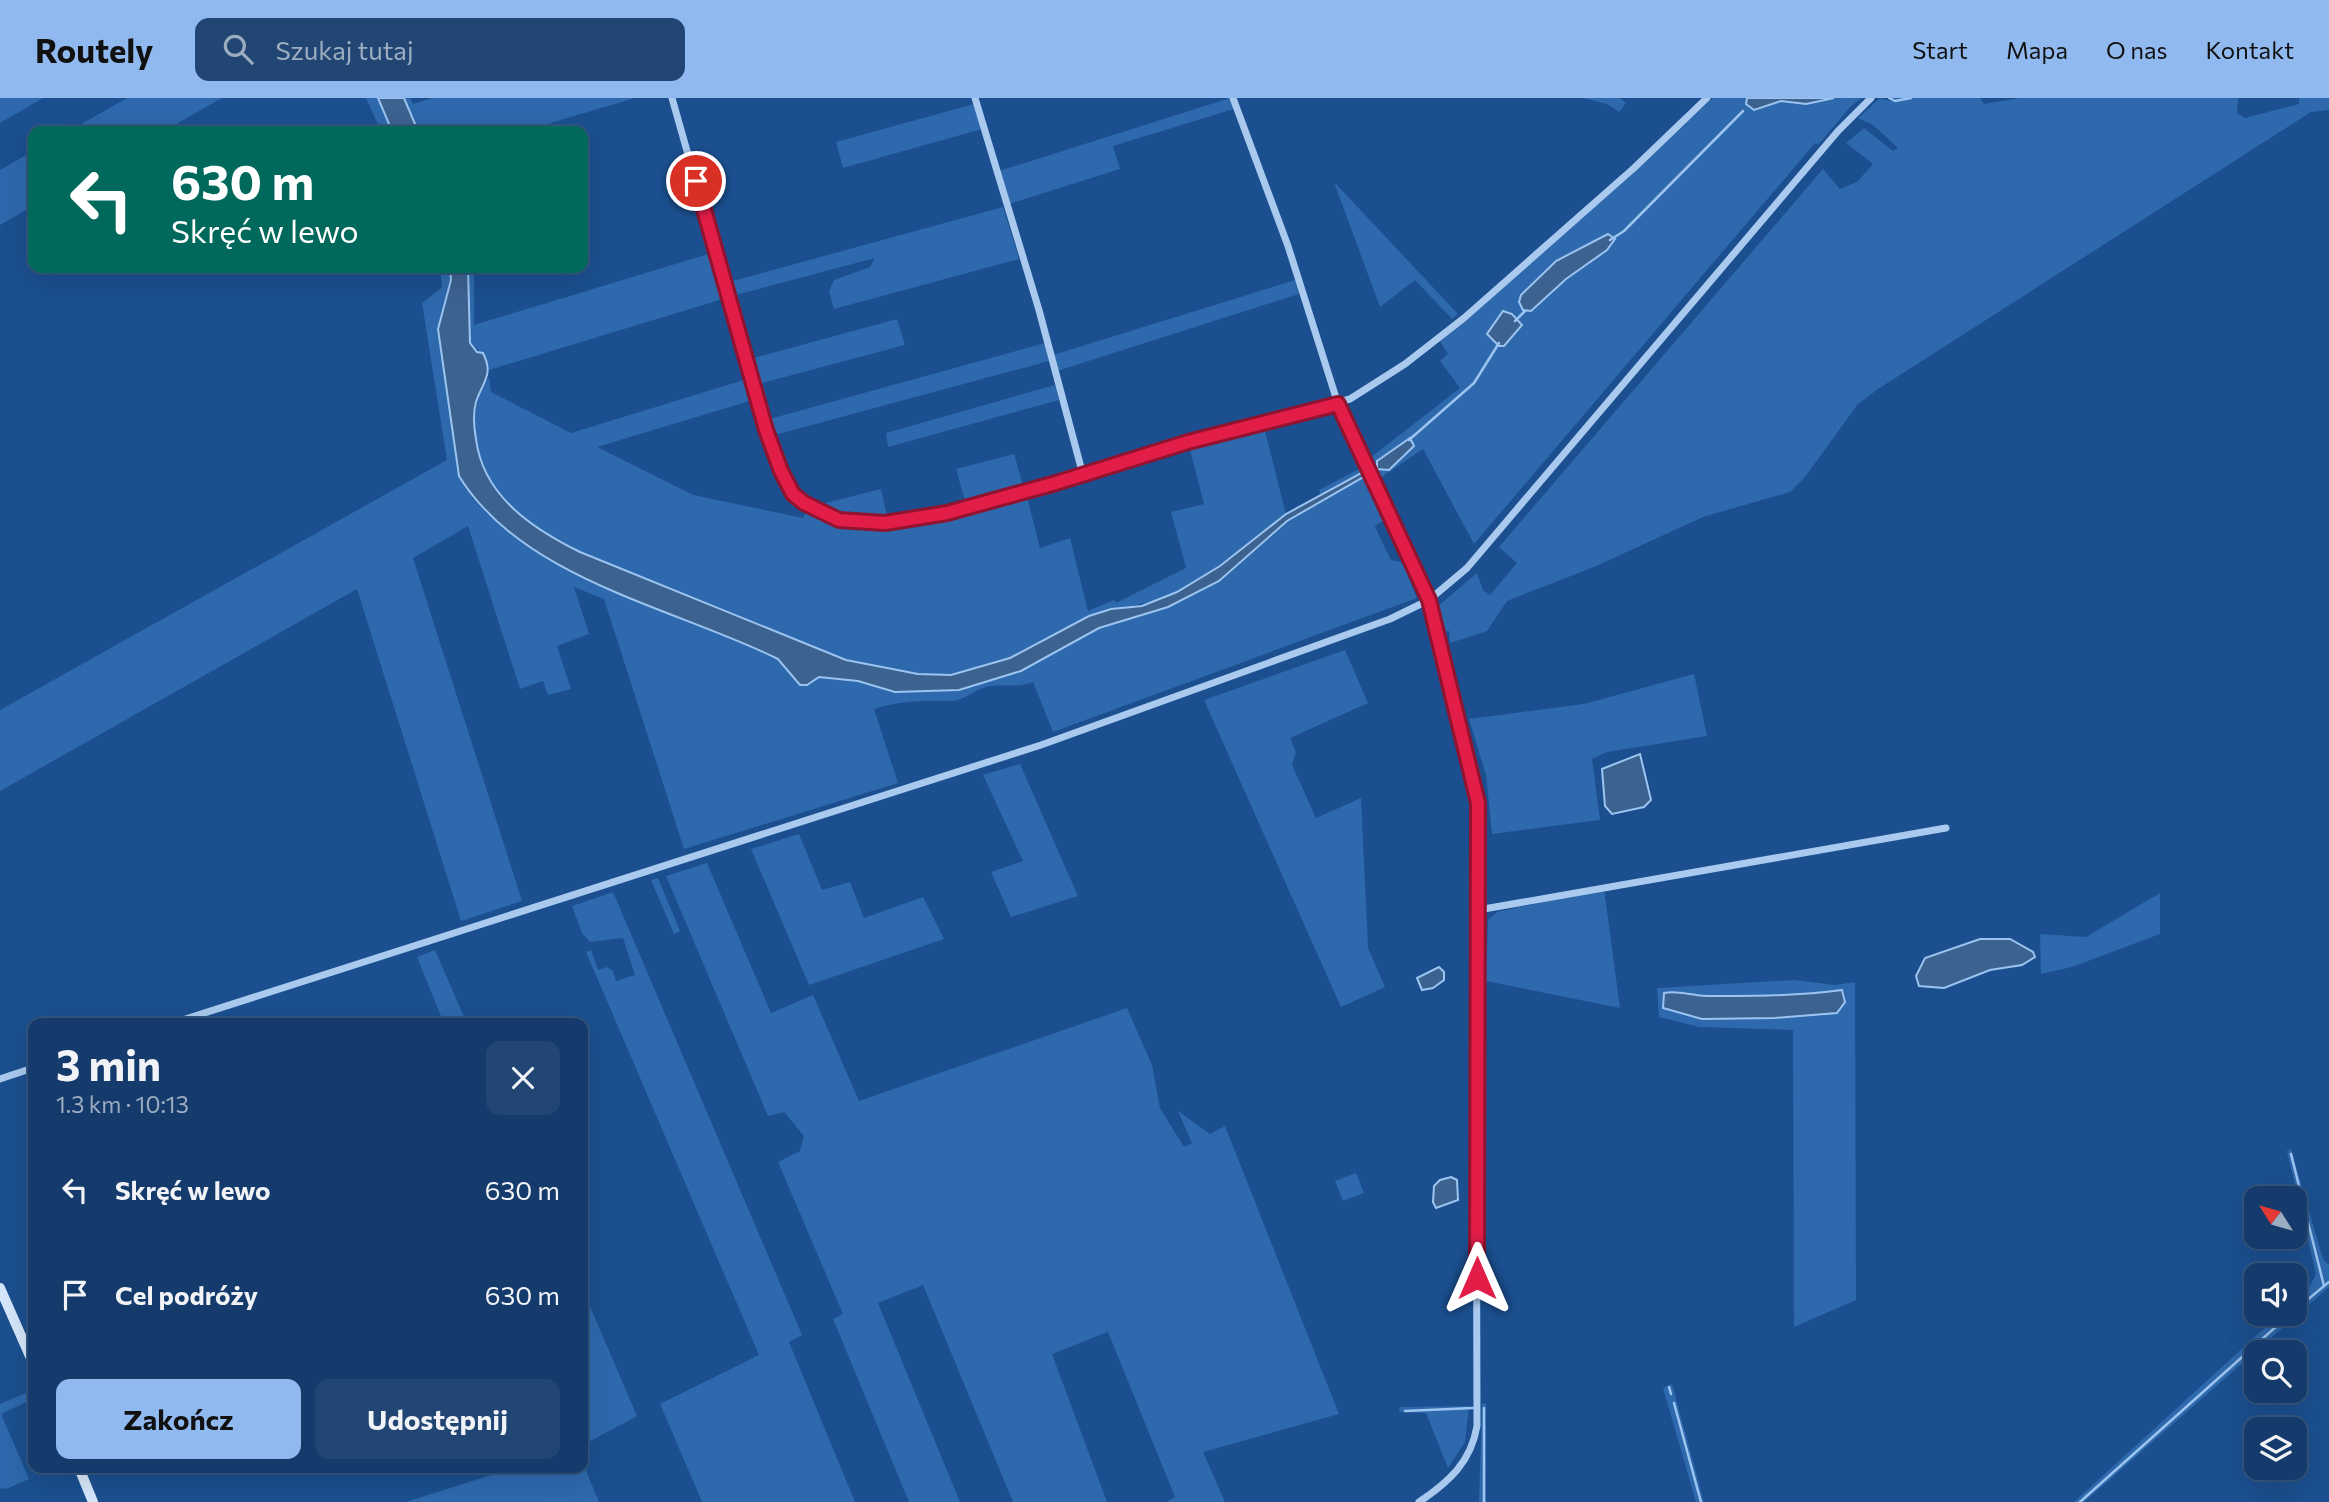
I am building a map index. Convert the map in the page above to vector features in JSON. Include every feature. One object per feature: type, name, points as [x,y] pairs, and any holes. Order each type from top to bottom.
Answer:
[{"type":"street","points":[[672,98],[766,430],[781,471],[793,494],[818,512],[839,520],[885,523],[947,513],[1188,442],[1338,404],[1405,364],[1464,318],[1634,169],[1707,98]]},
{"type":"street","points":[[975,98],[1039,310],[1083,474]]},
{"type":"street","points":[[1233,98],[1288,247],[1338,404],[1429,600],[1478,803],[1477,1426],[1474,1444],[1467,1460],[1447,1481],[1419,1502]]},
{"type":"street","points":[[189,1018],[1041,746],[1390,620],[1429,600],[1466,568],[1831,138],[1871,98]]},
{"type":"street","points":[[1478,910],[1946,828]]},
{"type":"street","points":[[0,1079],[28,1070]]},
{"type":"street","points":[[0,1288],[28,1352]]},
{"type":"street","points":[[81,1473],[93,1502]]},
{"type":"shaded area","points":[[0,98],[43,98],[0,123]]},
{"type":"shaded area","points":[[127,98],[222,98],[173,126],[78,126]]},
{"type":"shaded area","points":[[366,98],[378,98],[390,126],[379,126]]},
{"type":"shaded area","points":[[378,98],[404,98],[416,126],[390,126]]},
{"type":"shaded area","points":[[405,98],[410,98],[413,104],[432,98],[635,98],[541,126],[416,126]]},
{"type":"shaded area","points":[[1230,98],[1234,109],[1113,146],[1120,169],[1009,204],[999,171]]},
{"type":"shaded area","points":[[1583,98],[1620,98],[1626,103],[1619,112],[1607,104]]},
{"type":"shaded area","points":[[1713,98],[1747,98],[1746,101],[1764,108],[1781,101],[1806,104],[1834,98],[1862,98],[1851,106],[1818,145],[1815,143],[1474,544],[1423,449],[1380,478],[1370,458],[1460,388],[1440,361],[1448,354],[1440,341],[1628,178]],"holes":[[[1608,235],[1614,240],[1607,250],[1551,291],[1556,261]]]},
{"type":"shaded area","points":[[1747,98],[1834,98],[1806,104],[1781,101],[1754,110],[1746,104]]},
{"type":"shaded area","points":[[1880,98],[1890,101],[1893,98],[1980,98],[1984,104],[2020,98],[2238,98],[2237,113],[2245,118],[2299,104],[2299,98],[2329,98],[2329,110],[2311,112],[1878,389],[1858,404],[1805,477],[1790,492],[1703,517],[1594,567],[1507,601],[1487,631],[1450,643],[1449,631],[1444,632],[1438,606],[1477,573],[1483,590],[1490,595],[1517,563],[1499,547],[1823,169],[1840,189],[1857,182],[1873,164],[1846,143],[1864,128],[1893,151],[1898,148],[1873,125],[1858,118]]},
{"type":"shaded area","points":[[974,104],[982,129],[843,168],[836,142]]},
{"type":"shaded area","points":[[28,154],[28,209],[0,225],[0,170]]},
{"type":"shaded area","points":[[1335,185],[1458,314],[1452,319],[1415,280],[1380,307]]},
{"type":"shaded area","points":[[1003,207],[1019,259],[834,309],[829,291],[834,280],[870,267],[875,258],[732,296],[729,282]]},
{"type":"shaded area","points":[[1608,234],[1615,239],[1607,250],[1566,279],[1531,311],[1523,310],[1519,302],[1521,295],[1556,261]]},
{"type":"shaded area","points":[[715,252],[726,298],[489,370],[485,356],[470,343],[468,273],[474,273],[474,325]]},
{"type":"shaded area","points":[[441,273],[450,273],[451,280],[440,316],[471,496],[483,510],[536,552],[778,659],[798,683],[819,677],[858,681],[895,692],[959,690],[1021,671],[1099,628],[1168,607],[1219,581],[1287,521],[1365,476],[1383,521],[1375,526],[1376,529],[1391,560],[1402,562],[1417,598],[1053,732],[1033,682],[985,687],[955,701],[911,702],[874,709],[898,783],[684,849],[604,599],[574,587],[589,634],[557,646],[571,689],[548,695],[543,681],[520,689],[468,526],[413,558],[522,901],[461,921],[357,589],[0,791],[0,710],[447,460],[422,303],[442,287]]},
{"type":"shaded area","points":[[450,273],[468,273],[470,343],[477,352],[483,353],[488,367],[474,411],[475,435],[489,477],[513,508],[545,533],[580,552],[846,660],[918,674],[951,675],[1010,658],[1089,616],[1111,609],[1142,606],[1177,592],[1220,566],[1286,514],[1363,472],[1365,476],[1287,521],[1219,581],[1168,607],[1099,628],[1021,671],[959,690],[895,692],[858,681],[819,677],[807,685],[800,685],[778,659],[648,606],[560,566],[521,541],[487,511],[459,476],[438,329]]},
{"type":"shaded area","points":[[1295,280],[1299,294],[1057,371],[1053,355]]},
{"type":"shaded area","points":[[1503,311],[1512,314],[1522,325],[1504,346],[1499,346],[1487,334]]},
{"type":"shaded area","points":[[897,319],[905,345],[758,384],[750,359]]},
{"type":"shaded area","points":[[1045,343],[1049,361],[771,436],[766,420]]},
{"type":"shaded area","points":[[489,377],[491,392],[571,433],[747,379],[753,400],[597,447],[693,495],[803,518],[806,512],[862,525],[890,525],[944,518],[1027,497],[1040,548],[1070,538],[1088,611],[1114,600],[1116,603],[1186,568],[1171,512],[1204,504],[1190,450],[1265,431],[1286,514],[1215,570],[1168,596],[1097,614],[1004,660],[969,672],[922,675],[892,671],[862,664],[802,643],[580,552],[525,519],[496,493],[487,480],[477,451],[474,436],[477,405]]},
{"type":"shaded area","points":[[1055,385],[1059,400],[888,447],[886,433]]},
{"type":"shaded area","points":[[1410,438],[1414,446],[1389,470],[1377,469],[1377,461]]},
{"type":"shaded area","points":[[1014,454],[1023,485],[965,501],[956,469]]},
{"type":"shaded area","points":[[1361,468],[1363,472],[1321,497],[1319,490]]},
{"type":"shaded area","points":[[881,489],[888,520],[850,517],[814,506]]},
{"type":"shaded area","points":[[1345,650],[1368,703],[1290,738],[1296,752],[1292,765],[1316,818],[1361,798],[1368,948],[1385,987],[1341,1007],[1204,700]]},
{"type":"shaded area","points":[[1694,674],[1707,736],[1607,752],[1592,759],[1600,820],[1492,834],[1486,775],[1469,719],[1584,704]]},
{"type":"shaded area","points":[[1640,754],[1651,800],[1644,807],[1612,814],[1605,806],[1602,769]]},
{"type":"shaded area","points":[[1020,764],[1078,896],[1011,917],[991,872],[1023,861],[983,775]]},
{"type":"shaded area","points":[[799,834],[822,890],[850,882],[864,918],[923,897],[944,939],[809,985],[751,849]]},
{"type":"shaded area","points":[[707,863],[771,1013],[813,995],[859,1101],[1127,1008],[1152,1065],[1160,1108],[1184,1147],[1192,1143],[1178,1111],[1210,1134],[1225,1126],[1339,1414],[1203,1452],[1225,1502],[1166,1502],[1175,1497],[1108,1332],[1052,1354],[1107,1502],[1013,1502],[923,1285],[878,1303],[960,1502],[909,1502],[833,1319],[843,1314],[778,1162],[800,1151],[804,1136],[784,1112],[768,1116],[666,876]]},
{"type":"shaded area","points":[[658,878],[680,931],[674,934],[651,880]]},
{"type":"shaded area","points":[[1604,889],[1620,1008],[1486,981],[1488,920],[1497,912]]},
{"type":"shaded area","points":[[613,892],[802,1335],[789,1342],[855,1502],[702,1502],[660,1404],[759,1355],[586,952],[591,950],[598,970],[607,967],[613,971],[616,981],[635,975],[623,938],[590,942],[582,933],[572,906]]},
{"type":"shaded area","points":[[2160,893],[2160,934],[2072,967],[2041,974],[2040,934],[2086,937]]},
{"type":"shaded area","points":[[1980,939],[2010,939],[2033,952],[2035,957],[2022,965],[1990,970],[1944,988],[1919,986],[1916,976],[1925,958]]},
{"type":"shaded area","points":[[435,950],[464,1018],[442,1018],[417,957]]},
{"type":"shaded area","points":[[1439,967],[1444,972],[1444,980],[1433,988],[1422,990],[1417,978]]},
{"type":"shaded area","points":[[1794,980],[1835,985],[1855,982],[1856,1300],[1794,1327],[1793,1030],[1699,1027],[1659,1017],[1657,988]],"holes":[[[1842,990],[1846,996],[1775,1018],[1702,1019],[1662,1006],[1663,997],[1678,993],[1756,997]]]},
{"type":"shaded area","points":[[1842,990],[1845,1002],[1837,1013],[1775,1018],[1702,1019],[1663,1008],[1664,993],[1670,992],[1707,996],[1757,996]]},
{"type":"shaded area","points":[[2291,1149],[2302,1186],[2295,1186],[2287,1151]]},
{"type":"shaded area","points":[[1356,1173],[1364,1193],[1343,1201],[1335,1181]]},
{"type":"shaded area","points":[[1451,1177],[1457,1180],[1458,1200],[1436,1208],[1433,1202],[1434,1186],[1440,1180]]},
{"type":"shaded area","points":[[2307,1204],[2323,1259],[2329,1265],[2329,1287],[2307,1306],[2307,1289],[2316,1274],[2307,1236]]},
{"type":"shaded area","points":[[588,1302],[637,1416],[588,1442]]},
{"type":"shaded area","points":[[2267,1326],[2285,1326],[2269,1340],[2252,1340]]},
{"type":"shaded area","points":[[2244,1347],[2244,1362],[2084,1502],[2074,1502]]},
{"type":"shaded area","points":[[1672,1384],[1704,1502],[1696,1502],[1663,1388]]},
{"type":"shaded area","points":[[28,1392],[28,1401],[1,1414],[29,1479],[6,1489],[0,1488],[0,1404]]},
{"type":"shaded area","points":[[1486,1403],[1486,1502],[1479,1502],[1482,1404]]},
{"type":"shaded area","points":[[1469,1406],[1465,1442],[1448,1468],[1426,1413],[1399,1412],[1400,1407]]},
{"type":"shaded area","points":[[497,1473],[587,1473],[599,1502],[406,1502]]},
{"type":"waterway","points":[[1889,98],[1895,101],[1911,98]]},
{"type":"waterway","points":[[1610,240],[1624,231],[1743,111]]},
{"type":"waterway","points":[[1515,321],[1525,311]]},
{"type":"waterway","points":[[1409,440],[1474,383],[1499,343]]},
{"type":"waterway","points":[[2291,1154],[2324,1286]]},
{"type":"waterway","points":[[2307,1300],[2329,1282]]},
{"type":"waterway","points":[[2080,1502],[2277,1326]]},
{"type":"waterway","points":[[1669,1387],[1671,1394]]},
{"type":"waterway","points":[[1674,1403],[1701,1502]]},
{"type":"waterway","points":[[1405,1411],[1473,1408]]},
{"type":"waterway","points":[[1484,1408],[1484,1502]]},
{"type":"route","points":[[696,181],[766,430],[784,479],[793,494],[804,503],[839,520],[860,524],[885,523],[947,513],[1188,442],[1338,404],[1429,600],[1478,803],[1480,852],[1475,1093],[1477,1278]]}]
